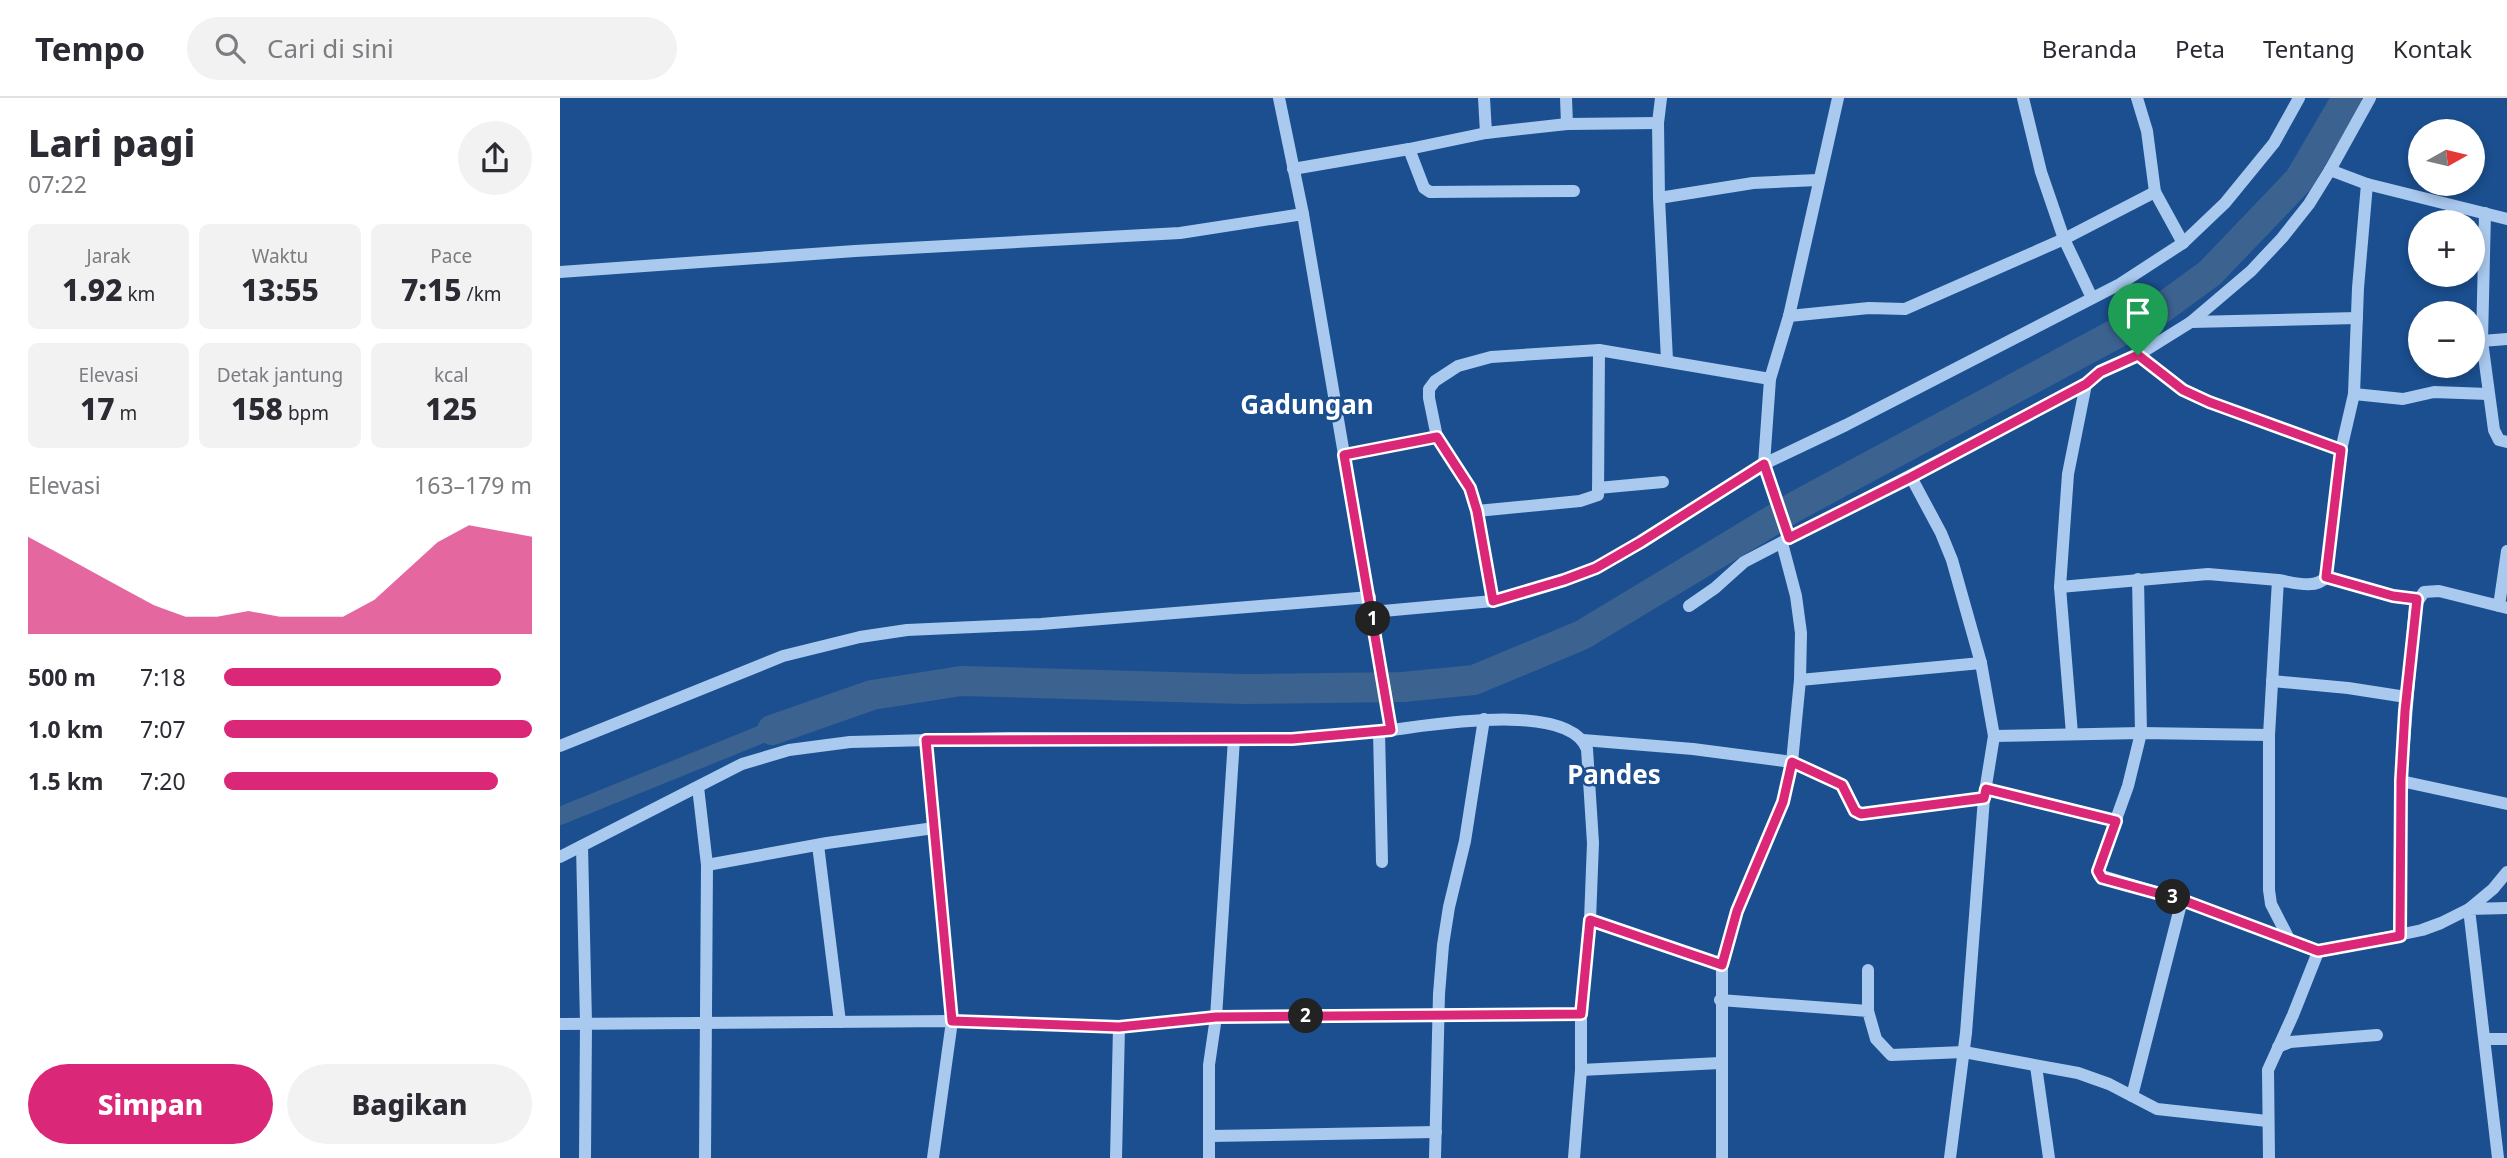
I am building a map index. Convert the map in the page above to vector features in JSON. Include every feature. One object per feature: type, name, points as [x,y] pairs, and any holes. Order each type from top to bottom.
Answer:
[{"type":"street","points":[[1279,98],[1303,214],[1380,658],[1387,728],[1382,862]]},
{"type":"street","points":[[1484,98],[1486,133]]},
{"type":"street","points":[[1566,98],[1567,124]]},
{"type":"street","points":[[1661,98],[1658,123],[1659,198],[1667,360]]},
{"type":"street","points":[[1722,1158],[1722,965],[1737,911],[1783,802],[1792,762],[1800,680],[1800,615],[1786,539],[1764,464],[1770,379],[1789,316],[1838,98]]},
{"type":"street","points":[[2023,98],[2041,173],[2064,239],[2092,298]]},
{"type":"street","points":[[2137,98],[2147,131],[2155,192],[2183,243]]},
{"type":"street","points":[[1372,612],[1493,601],[1596,568],[1764,464],[1846,425],[2141,271],[2183,243],[2225,203],[2274,143],[2299,98]]},
{"type":"street","points":[[1689,606],[1715,588],[1744,562],[2086,384],[2100,372],[2138,355],[2191,322],[2251,271],[2282,238],[2309,204],[2370,98]]},
{"type":"street","points":[[1293,169],[1486,133],[1567,124],[1658,123]]},
{"type":"street","points":[[1409,149],[1424,188],[1430,192],[1574,191]]},
{"type":"street","points":[[2330,170],[2367,184],[2473,210]]},
{"type":"street","points":[[1659,198],[1753,183],[1818,180]]},
{"type":"street","points":[[2060,587],[2208,574],[2315,584],[2321,583],[2326,577],[2341,450],[2354,394],[2367,184]]},
{"type":"street","points":[[1789,316],[1869,308],[1905,310],[2064,239],[2155,192]]},
{"type":"street","points":[[2485,213],[2507,219]]},
{"type":"street","points":[[560,272],[855,251],[1180,233],[1303,214]]},
{"type":"street","points":[[2191,322],[2357,318]]},
{"type":"street","points":[[2485,341],[2507,339]]},
{"type":"street","points":[[1493,601],[1477,511],[1470,488],[1437,437],[1429,398],[1429,389],[1447,371],[1491,357],[1599,350],[1770,379]]},
{"type":"street","points":[[1477,511],[1580,501],[1596,497],[1599,350]]},
{"type":"street","points":[[2138,355],[2183,390],[2341,450]]},
{"type":"street","points":[[2485,368],[2496,436],[2507,442]]},
{"type":"street","points":[[2072,734],[2060,587],[2068,474],[2086,384]]},
{"type":"street","points":[[2354,394],[2403,399],[2434,392],[2488,394]]},
{"type":"street","points":[[1344,455],[1437,437]]},
{"type":"street","points":[[1911,477],[1952,560],[1981,663],[1994,736],[1985,794],[1964,1052],[1950,1158]]},
{"type":"street","points":[[1598,488],[1662,482]]},
{"type":"street","points":[[2400,936],[2401,781],[2406,697],[2417,599],[2424,592],[2439,591],[2503,607],[2507,551]]},
{"type":"street","points":[[2326,577],[2393,596],[2417,599]]},
{"type":"street","points":[[2138,579],[2141,733],[2116,821],[2100,864],[2099,875],[2182,900],[2318,951],[2400,936],[2441,923],[2469,909],[2493,889],[2507,872]]},
{"type":"street","points":[[2278,580],[2269,735],[2269,897],[2290,941]]},
{"type":"street","points":[[560,746],[783,656],[886,632],[1041,624],[1370,597]]},
{"type":"street","points":[[1800,680],[1981,663]]},
{"type":"street","points":[[2272,681],[2406,697]]},
{"type":"street","points":[[560,857],[742,764],[789,750],[850,742],[926,740],[1292,739],[1510,718],[1545,723],[1583,740],[1792,762],[1842,785],[1855,811],[1861,814],[1985,794],[2116,821]]},
{"type":"street","points":[[1435,1158],[1438,1015],[1443,945],[1465,841],[1484,719]]},
{"type":"street","points":[[1994,736],[2141,733],[2269,735]]},
{"type":"street","points":[[1209,1158],[1209,1065],[1216,1017],[1234,739]]},
{"type":"street","points":[[926,740],[952,1021],[933,1158]]},
{"type":"street","points":[[1574,1158],[1593,843],[1592,799],[1587,749],[1583,740]]},
{"type":"street","points":[[2401,781],[2507,804]]},
{"type":"street","points":[[698,787],[707,865],[705,1158]]},
{"type":"street","points":[[707,865],[934,828]]},
{"type":"street","points":[[818,845],[840,1022]]},
{"type":"street","points":[[582,846],[586,1023],[585,1158]]},
{"type":"street","points":[[2132,1096],[2182,900]]},
{"type":"street","points":[[2469,909],[2507,908]]},
{"type":"street","points":[[2469,909],[2498,1158]]},
{"type":"street","points":[[1590,920],[1722,965]]},
{"type":"street","points":[[2269,1158],[2268,1070],[2318,951]]},
{"type":"street","points":[[1867,970],[1868,1011],[1876,1039],[1891,1055],[1964,1052],[2078,1073],[2109,1084],[2157,1109],[2267,1121]]},
{"type":"street","points":[[1720,1000],[1868,1011]]},
{"type":"street","points":[[560,1024],[952,1021],[1119,1027],[1216,1017],[1581,1014]]},
{"type":"street","points":[[1116,1158],[1119,1027]]},
{"type":"street","points":[[2278,1047],[2290,1042],[2377,1035]]},
{"type":"street","points":[[2486,1039],[2507,1039]]},
{"type":"street","points":[[1581,1070],[1720,1063]]},
{"type":"street","points":[[2036,1066],[2049,1158]]},
{"type":"street","points":[[1210,1136],[1436,1132]]},
{"type":"waterway","points":[[772,730],[872,695],[961,681],[1243,689],[1403,687],[1474,680],[1582,635],[1796,506],[2158,311],[2210,273],[2299,180],[2347,98]]},
{"type":"waterway","points":[[560,816],[772,730]]},
{"type":"district","name":"Gadungan","points":[[1307,405]]},
{"type":"district","name":"Pandes","points":[[1614,775]]},
{"type":"route","points":[[2138,355],[2183,390],[2341,450],[2326,577],[2393,596],[2417,599],[2405,711],[2401,781],[2400,936],[2318,951],[2182,900],[2102,878],[2098,871],[2116,821],[1986,789],[1984,798],[1858,814],[1842,785],[1792,762],[1783,802],[1737,911],[1722,965],[1590,920],[1581,1014],[1216,1017],[1119,1027],[952,1021],[926,740],[1292,739],[1391,730],[1344,455],[1437,437],[1470,488],[1477,511],[1493,601],[1596,568],[1764,464],[1789,538],[2086,384],[2100,372],[2124,359],[2138,355]]}]
